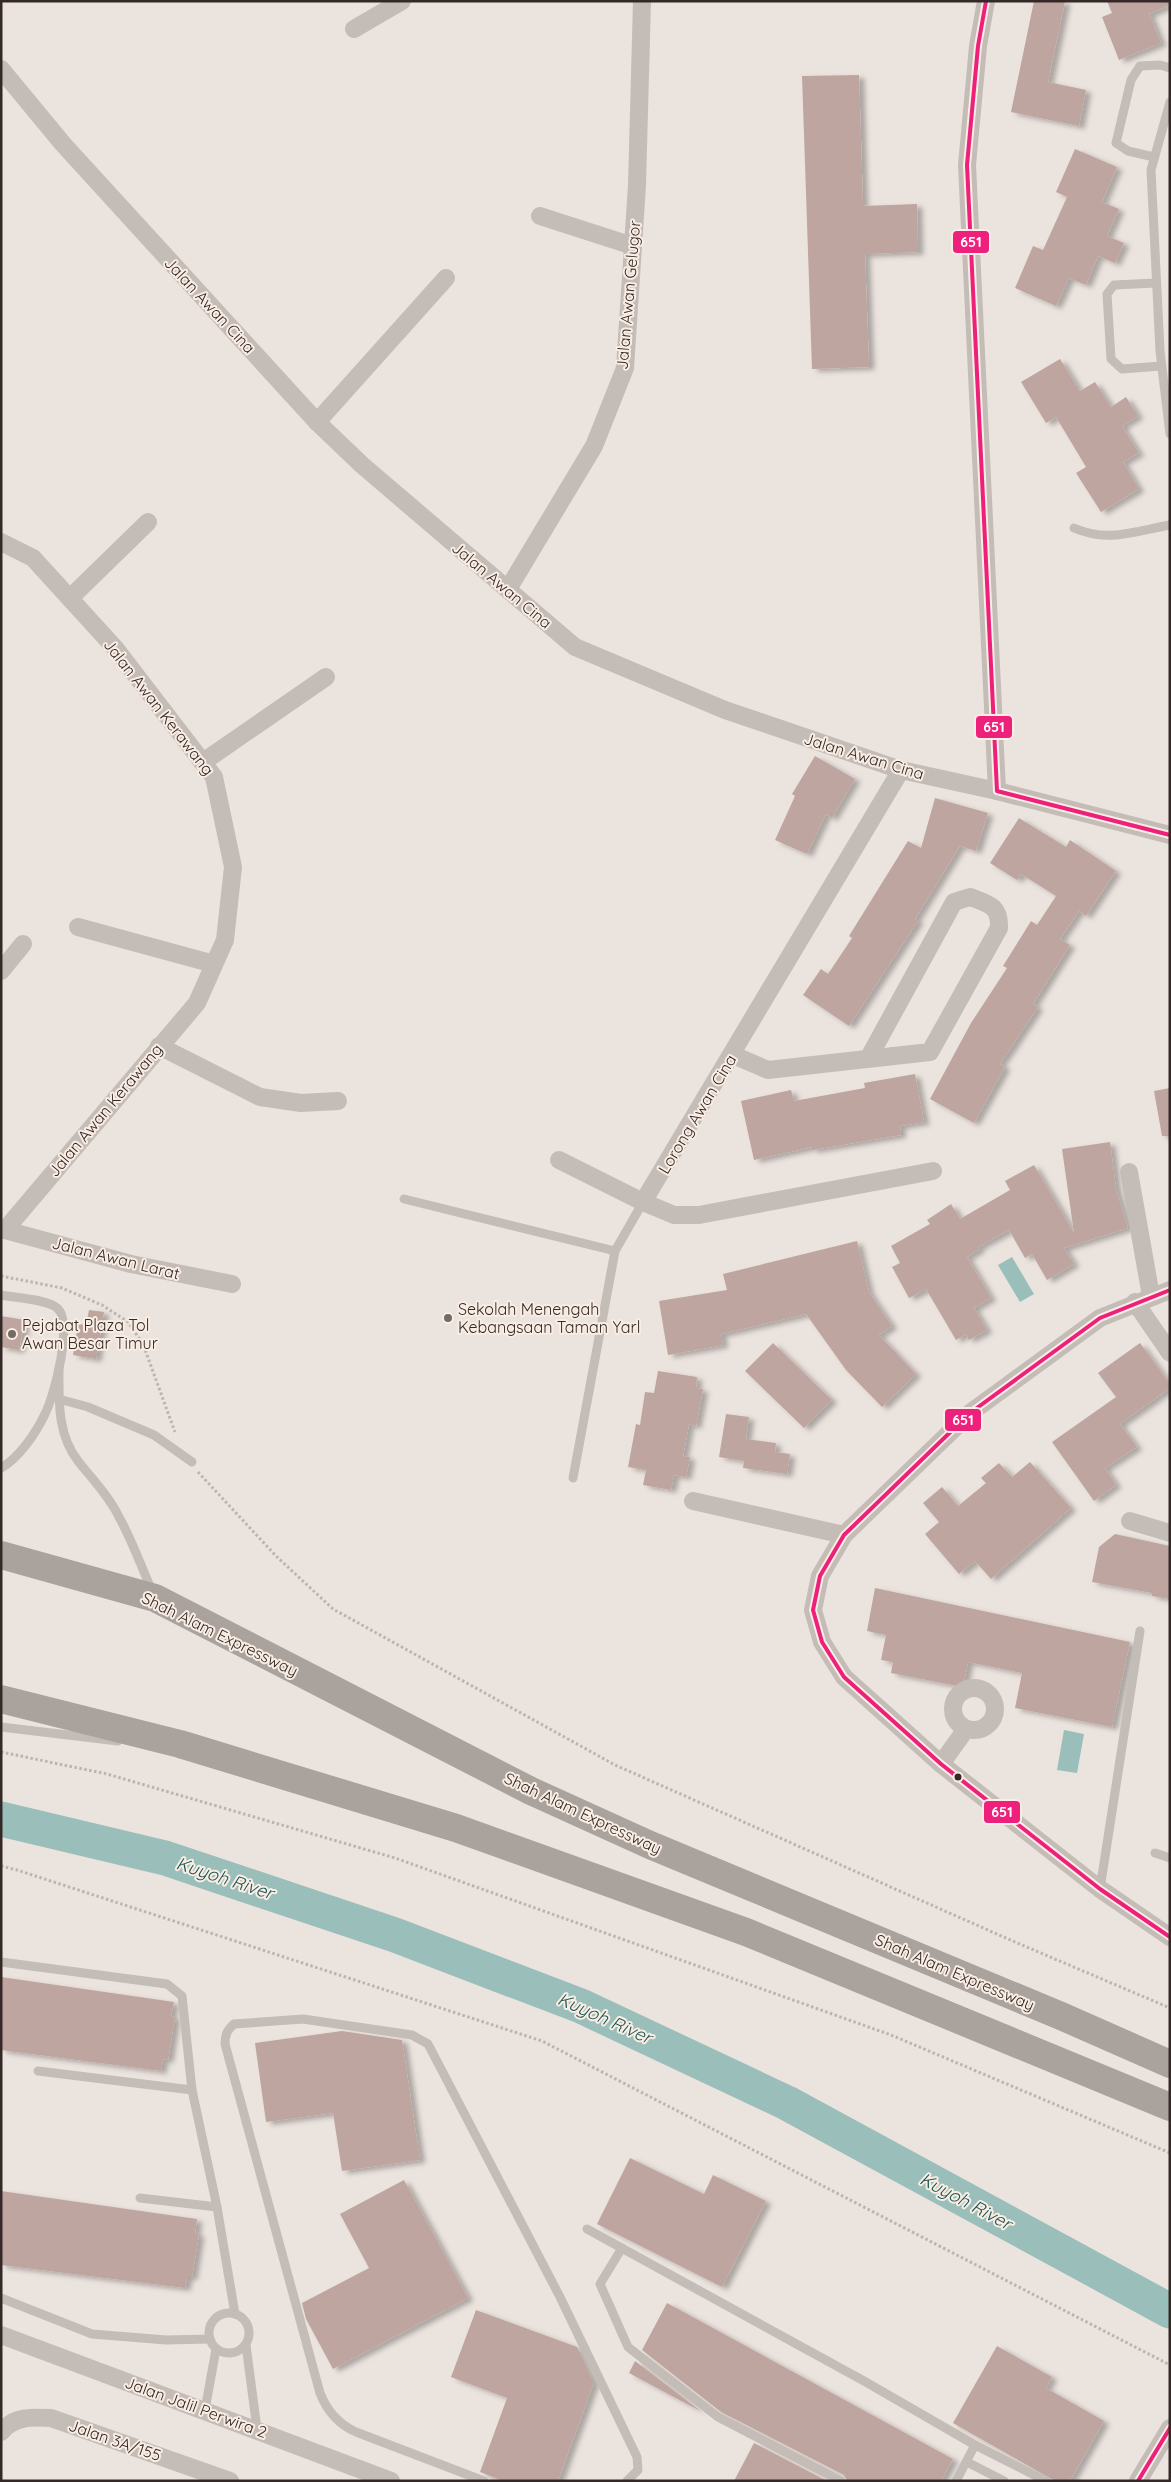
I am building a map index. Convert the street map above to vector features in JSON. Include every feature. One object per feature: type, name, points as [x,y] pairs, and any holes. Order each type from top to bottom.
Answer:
[{"type":"highway","name":"Shah Alam Expressway","points":[[1,1555],[155,1598],[531,1791],[650,1845],[1052,2012],[1170,2064]]},
{"type":"highway","points":[[1,1699],[213,1754],[456,1828],[746,1932],[1170,2108]]},
{"type":"street","points":[[354,29],[402,1]]},
{"type":"street","name":"Jalan Awan Gelugor","points":[[508,589],[594,446],[625,368],[637,185],[642,1]]},
{"type":"street","points":[[986,1],[978,46],[967,165],[997,791]]},
{"type":"street","name":"Jalan Awan Cina","points":[[1,69],[94,179],[317,422],[362,465],[576,647],[725,710],[901,770],[997,791],[1170,835]]},
{"type":"street","points":[[540,216],[633,246]]},
{"type":"street","points":[[317,422],[446,278]]},
{"type":"street","points":[[70,598],[148,522]]},
{"type":"street","name":"Jalan Awan Kerawang","points":[[1,542],[33,558],[70,598],[115,648],[214,777],[233,867],[225,940],[197,1003],[3,1229]]},
{"type":"street","points":[[203,762],[326,676]]},
{"type":"street","name":"Lorong Awan Cina","points":[[644,1202],[901,770]]},
{"type":"street","points":[[733,1055],[768,1070],[868,1059],[930,1052],[999,928],[1000,918],[994,907],[970,897],[954,902],[868,1059]]},
{"type":"street","points":[[78,927],[214,964]]},
{"type":"street","points":[[1,971],[23,944]]},
{"type":"street","points":[[159,1046],[260,1097],[302,1103],[338,1101]]},
{"type":"street","points":[[559,1160],[674,1215],[698,1215],[932,1171]]},
{"type":"street","points":[[1129,1172],[1143,1299],[1170,1353]]},
{"type":"street","name":"Jalan Awan Larat","points":[[3,1229],[131,1264],[232,1284]]},
{"type":"street","points":[[1170,1290],[1143,1299],[1100,1318],[970,1413],[844,1535],[820,1576],[813,1610],[822,1642],[844,1677],[941,1764],[1100,1889],[1170,1937]]},
{"type":"street","points":[[693,1501],[844,1535]]},
{"type":"street","points":[[1130,1520],[1170,1533]]},
{"type":"street","points":[[941,1764],[966,1729]]},
{"type":"street","name":"Jalan Jalil Perwira 2","points":[[1,2335],[257,2429],[391,2481]]},
{"type":"street","name":"Jalan 3A/155","points":[[1,2432],[6,2426],[26,2417],[51,2418],[230,2481]]},
{"type":"street","points":[[1138,2481],[1170,2428]]},
{"type":"lane","points":[[1154,157],[1128,151],[1116,143],[1130,80],[1140,66],[1160,65],[1170,68]]},
{"type":"lane","points":[[1170,102],[1151,170],[1161,366],[1170,434]]},
{"type":"lane","points":[[1156,283],[1114,285],[1108,294],[1110,359],[1122,369],[1161,366]]},
{"type":"lane","points":[[1074,528],[1090,535],[1108,537],[1170,525]]},
{"type":"lane","points":[[404,1199],[615,1251]]},
{"type":"lane","points":[[573,1478],[615,1251],[644,1202]]},
{"type":"lane","points":[[1,1296],[45,1302],[57,1307],[64,1315],[65,1328],[59,1368],[46,1413],[27,1442],[1,1468]]},
{"type":"lane","points":[[59,1368],[59,1399],[62,1429],[68,1444],[77,1459],[104,1492],[119,1516],[155,1598]]},
{"type":"lane","points":[[59,1399],[88,1407],[154,1435],[192,1462]]},
{"type":"lane","points":[[1100,1889],[1140,1631]]},
{"type":"lane","points":[[1,1727],[126,1742]]},
{"type":"lane","points":[[145,1745],[213,1754]]},
{"type":"lane","points":[[1155,1853],[1170,1858]]},
{"type":"lane","points":[[1,1962],[167,1984],[182,1996],[192,2090],[217,2207],[235,2314]]},
{"type":"lane","points":[[484,2481],[356,2432],[340,2423],[328,2410],[317,2383],[226,2044],[228,2029],[234,2024],[303,2019],[412,2036],[428,2044],[555,2288],[637,2457],[638,2470],[627,2481]]},
{"type":"lane","points":[[38,2071],[192,2090]]},
{"type":"lane","points":[[140,2198],[217,2207]]},
{"type":"lane","points":[[587,2229],[864,2381],[975,2445],[1046,2481]]},
{"type":"lane","points":[[622,2248],[600,2284],[628,2347],[718,2417],[841,2481]]},
{"type":"lane","points":[[1,2298],[92,2334],[166,2340],[210,2339]]},
{"type":"lane","points":[[246,2345],[235,2353],[222,2352],[216,2349],[210,2339],[210,2327],[217,2317],[223,2314],[235,2314],[244,2320],[249,2330],[246,2345],[257,2429]]},
{"type":"lane","points":[[205,2410],[216,2349]]},
{"type":"lane","points":[[956,2481],[975,2445]]},
{"type":"lane","points":[[967,2462],[1004,2481]]},
{"type":"path","points":[[1,1276],[62,1288],[102,1305],[128,1322],[143,1344],[178,1441],[201,1476],[276,1556],[333,1609],[615,1766],[1170,2008]]},
{"type":"path","points":[[1,1752],[107,1774],[395,1858],[891,2035],[1170,2153]]},
{"type":"path","points":[[1,1866],[542,2041],[1170,2365]]},
{"type":"water","points":[[1012,1257],[1034,1294],[1020,1302],[998,1265]]},
{"type":"water","points":[[1064,1730],[1084,1734],[1077,1773],[1057,1770]]},
{"type":"building","points":[[1034,1],[1065,1],[1048,82],[1086,90],[1079,126],[1011,112]]},
{"type":"building","points":[[1107,1],[1170,1],[1170,5],[1149,14],[1161,43],[1119,60],[1102,17],[1112,13]]},
{"type":"building","points":[[859,75],[863,206],[917,204],[918,252],[865,254],[869,367],[812,369],[802,76]]},
{"type":"building","points":[[1075,149],[1117,167],[1102,202],[1119,209],[1107,236],[1124,243],[1115,263],[1098,256],[1086,285],[1069,278],[1056,306],[1015,288],[1033,246],[1043,250],[1067,197],[1056,192]]},
{"type":"building","points":[[1060,359],[1080,391],[1095,382],[1111,407],[1126,397],[1138,416],[1122,426],[1139,453],[1123,462],[1139,489],[1101,512],[1076,473],[1086,467],[1056,417],[1046,423],[1021,382]]},
{"type":"building","points":[[815,756],[855,779],[832,818],[826,814],[807,854],[775,840],[795,796],[792,794]]},
{"type":"building","points":[[935,798],[988,813],[976,851],[960,846],[915,919],[918,921],[849,1026],[803,995],[821,969],[828,974],[852,938],[849,936],[908,841],[921,848]]},
{"type":"building","points":[[1019,818],[1066,847],[1070,840],[1116,871],[1086,916],[1079,911],[1060,939],[1070,945],[1033,1004],[1038,1007],[1000,1064],[1005,1067],[974,1123],[930,1099],[971,1023],[1007,968],[1003,966],[1031,921],[1037,925],[1056,896],[1021,874],[1017,880],[990,863]]},
{"type":"building","points":[[915,1074],[924,1122],[900,1126],[901,1135],[812,1150],[812,1147],[754,1160],[741,1101],[791,1090],[794,1101],[865,1088],[864,1083]]},
{"type":"building","points":[[1170,1088],[1170,1136],[1162,1136],[1154,1091]]},
{"type":"building","points":[[1110,1142],[1116,1189],[1128,1228],[1064,1248],[1074,1264],[1047,1280],[1032,1254],[1025,1258],[1009,1230],[978,1247],[980,1249],[967,1257],[991,1298],[974,1308],[987,1330],[969,1340],[966,1334],[956,1340],[926,1289],[909,1298],[892,1267],[900,1263],[891,1246],[930,1224],[927,1220],[951,1204],[960,1219],[1010,1190],[1005,1181],[1034,1165],[1074,1233],[1062,1149]]},
{"type":"building","points":[[857,1241],[869,1292],[892,1326],[879,1335],[916,1374],[882,1407],[846,1370],[806,1314],[721,1334],[723,1345],[668,1355],[659,1301],[727,1290],[723,1274]]},
{"type":"building","points":[[89,1310],[104,1312],[96,1359],[73,1355],[78,1324],[86,1325]]},
{"type":"building","name":"Pejabat Plaza Tol Awan Besar Timur","points":[[1,1316],[25,1320],[19,1350],[1,1347]]},
{"type":"building","points":[[773,1343],[832,1400],[804,1428],[745,1371]]},
{"type":"building","points":[[1140,1343],[1170,1384],[1170,1388],[1120,1424],[1137,1447],[1105,1468],[1116,1485],[1094,1501],[1052,1442],[1116,1397],[1098,1373]]},
{"type":"building","points":[[658,1371],[697,1377],[696,1388],[703,1389],[696,1426],[689,1424],[683,1456],[690,1457],[686,1477],[674,1475],[671,1490],[643,1485],[646,1470],[628,1467],[636,1424],[640,1425],[645,1392],[654,1393]]},
{"type":"building","points":[[726,1414],[749,1417],[746,1439],[776,1443],[775,1452],[790,1454],[787,1474],[743,1468],[744,1461],[719,1457]]},
{"type":"building","points":[[1030,1462],[1071,1508],[991,1579],[975,1561],[959,1574],[925,1534],[939,1522],[923,1503],[942,1487],[958,1506],[986,1483],[981,1478],[999,1463],[1012,1477]]},
{"type":"building","points":[[1115,1534],[1170,1546],[1170,1599],[1152,1596],[1152,1593],[1092,1582],[1099,1547]]},
{"type":"building","points":[[875,1588],[1130,1642],[1112,1727],[1015,1708],[1022,1673],[968,1662],[963,1687],[891,1673],[893,1662],[881,1660],[886,1635],[867,1631]]},
{"type":"building","points":[[1,1977],[174,2002],[171,2016],[175,2017],[168,2060],[163,2059],[161,2071],[1,2050]]},
{"type":"building","points":[[342,2031],[402,2040],[420,2160],[342,2171],[333,2113],[266,2122],[255,2043]]},
{"type":"building","points":[[630,2158],[704,2194],[713,2175],[766,2201],[722,2287],[597,2224]]},
{"type":"building","points":[[404,2180],[468,2298],[333,2369],[306,2319],[302,2303],[369,2268],[340,2214]]},
{"type":"building","points":[[1,2191],[197,2219],[195,2233],[199,2234],[192,2277],[187,2277],[185,2288],[1,2265]]},
{"type":"building","points":[[667,2303],[953,2459],[941,2481],[847,2481],[844,2475],[721,2412],[642,2350]]},
{"type":"building","points":[[476,2310],[577,2347],[594,2382],[558,2481],[503,2481],[480,2472],[507,2398],[451,2377]]},
{"type":"building","points":[[997,2346],[1052,2377],[1046,2388],[1104,2421],[1070,2481],[1055,2481],[953,2423]]},
{"type":"building","points":[[635,2361],[702,2412],[629,2373]]},
{"type":"building","points":[[754,2443],[827,2481],[734,2481]]},
{"type":"waterway","name":"Kuyoh River","points":[[1,1819],[165,1858],[395,1935],[581,2006],[787,2103],[1170,2311]]},
{"type":"transit line","name":"651","points":[[986,1],[978,46],[967,165],[997,791],[1170,835]]},
{"type":"transit line","name":"651","points":[[1170,1290],[1100,1318],[970,1413],[844,1535],[820,1576],[813,1610],[822,1642],[844,1677],[941,1764],[1100,1889],[1170,1937]]},
{"type":"transit line","name":"651","points":[[1138,2481],[1170,2428]]},
{"type":"place","name":"Sekolah Menengah Kebangsaan Taman Yarl","points":[[448,1318]]},
{"type":"place","name":"Pejabat Plaza Tol Awan Besar Timur","points":[[12,1334]]}]
